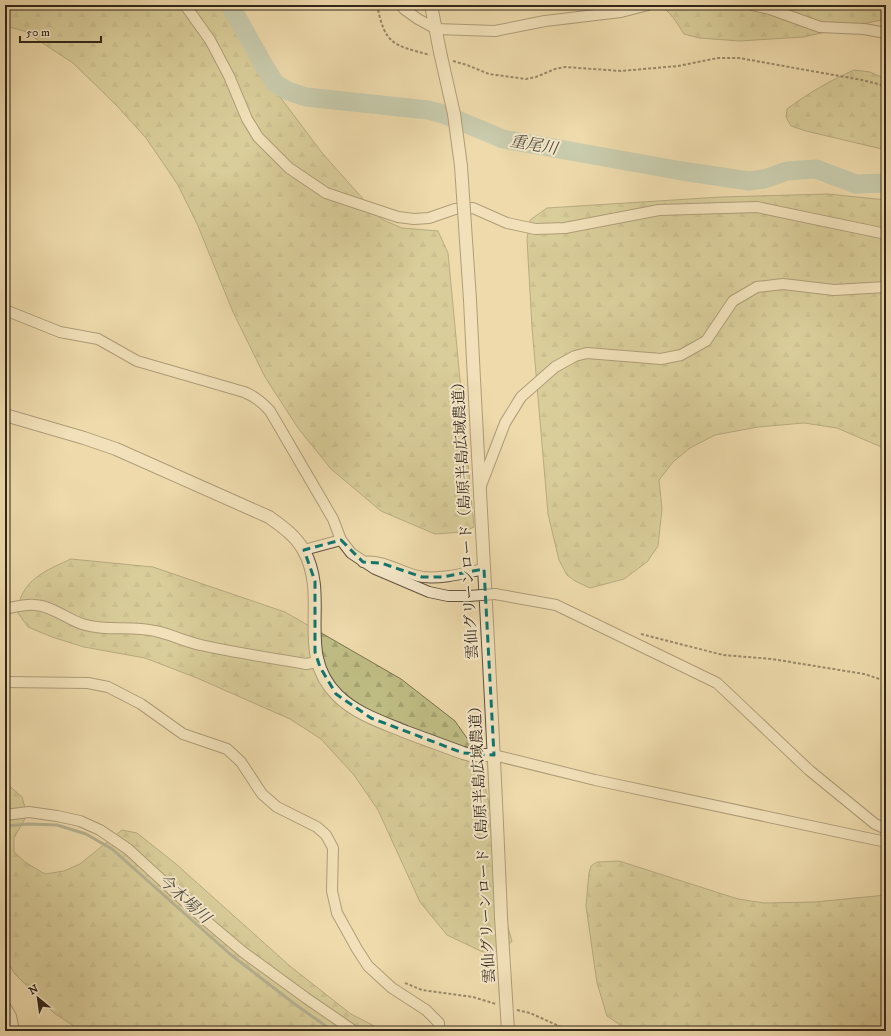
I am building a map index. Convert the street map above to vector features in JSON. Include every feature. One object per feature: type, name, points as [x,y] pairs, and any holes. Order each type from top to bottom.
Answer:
[{"type":"street","points":[[185,5],[210,40],[229,76],[247,119],[258,136],[289,168],[326,193],[398,217],[414,219],[429,218],[455,209],[473,208],[506,223],[535,229],[565,228],[659,210],[757,207],[886,234]]},
{"type":"street","points":[[401,5],[418,19],[436,29],[495,31],[545,21],[621,12],[648,5]]},
{"type":"street","name":"雲仙グリーンロード（島原半島広域農道）","points":[[430,5],[436,29],[435,54],[454,114],[461,166],[470,300],[508,1031]]},
{"type":"street","points":[[752,5],[770,9],[820,27],[864,29],[886,33]]},
{"type":"street","points":[[479,491],[505,423],[521,397],[555,367],[575,356],[587,353],[661,359],[681,355],[706,341],[733,300],[757,287],[783,284],[834,290],[886,287]]},
{"type":"street","points":[[5,310],[60,332],[98,340],[137,360],[255,396],[270,411],[333,519],[341,540],[351,553],[363,562],[389,576],[428,592],[448,596],[495,594],[556,605],[717,683],[810,770],[875,824],[886,830]]},
{"type":"street","points":[[5,415],[116,448],[269,517],[283,527],[294,537],[304,550],[311,565],[315,581],[316,595],[314,636],[315,652],[318,662],[327,681],[336,694],[352,707],[371,718],[470,755],[494,755],[596,780],[886,842]]},
{"type":"street","points":[[304,550],[341,540]]},
{"type":"street","points":[[363,562],[370,561],[382,563],[422,576],[442,577],[484,569]]},
{"type":"street","points":[[5,609],[26,605],[37,605],[57,612],[82,624],[98,627],[132,627],[155,631],[199,645],[222,650],[306,664],[318,662]]},
{"type":"street","points":[[5,682],[88,683],[108,688],[141,704],[183,734],[227,749],[241,762],[262,794],[277,806],[317,827],[326,835],[333,848],[332,891],[337,913],[357,949],[368,966],[392,988],[426,1010],[438,1023],[438,1031]]},
{"type":"street","points":[[5,815],[29,812],[57,816],[80,821],[100,830],[128,849],[242,952],[354,1031]]},
{"type":"street","points":[[5,1006],[11,1016],[14,1031]]},
{"type":"path","points":[[377,5],[384,30],[394,44],[402,48],[435,54]]},
{"type":"path","points":[[452,61],[489,74],[526,79],[536,78],[555,69],[565,67],[628,71],[678,66],[718,58],[739,58],[862,80],[886,86]]},
{"type":"path","points":[[635,633],[723,654],[772,659],[864,674],[886,681]]},
{"type":"path","points":[[399,981],[422,990],[473,997],[502,1005]]},
{"type":"path","points":[[516,1009],[570,1031]]},
{"type":"highlighted area","points":[[341,540],[363,562],[381,563],[422,577],[443,577],[484,569],[494,755],[463,753],[371,718],[336,694],[320,667],[315,652],[315,581],[304,550]]},
{"type":"green space","points":[[5,5],[222,5],[268,81],[323,154],[381,219],[402,228],[438,231],[448,253],[474,527],[463,532],[435,534],[381,511],[331,469],[298,428],[265,377],[233,312],[198,226],[178,185],[146,138],[117,106],[73,63],[24,31],[5,26]]},
{"type":"green space","points":[[659,5],[886,5],[886,19],[803,37],[740,41],[699,38],[684,34],[670,14]]},
{"type":"green space","points":[[854,70],[870,72],[886,79],[886,150],[806,131],[791,126],[786,117],[787,109],[795,103],[828,83]]},
{"type":"green space","points":[[828,194],[886,200],[886,449],[837,428],[804,423],[758,427],[715,435],[690,448],[673,462],[659,480],[662,509],[658,546],[647,562],[624,579],[590,588],[575,581],[567,575],[559,560],[548,514],[532,327],[527,239],[530,220],[547,208],[721,197]]},
{"type":"green space","points":[[71,559],[153,567],[285,612],[401,679],[455,721],[478,754],[501,858],[506,921],[512,941],[504,950],[485,953],[447,935],[420,902],[378,810],[354,775],[321,739],[290,719],[197,678],[145,658],[84,647],[52,637],[28,627],[18,613],[20,599],[25,590],[36,578]]},
{"type":"green space","points":[[5,782],[22,797],[27,815],[14,838],[14,852],[25,862],[45,874],[64,871],[80,864],[122,830],[137,833],[176,864],[291,967],[351,1014],[384,1031],[81,1031],[54,1013],[14,973],[5,958]]},
{"type":"green space","points":[[619,861],[738,899],[764,903],[815,902],[886,895],[886,1031],[637,1031],[623,1027],[607,1016],[597,983],[586,906],[591,866],[597,862]]},
{"type":"waterway","name":"重尾川","points":[[230,5],[275,83],[288,91],[306,97],[428,110],[443,114],[503,139],[682,171],[749,181],[764,179],[787,171],[816,169],[856,184],[886,183]]},
{"type":"waterway","name":"今木場川","points":[[5,826],[29,824],[57,825],[86,834],[112,849],[230,954],[296,1005],[333,1031]]}]
